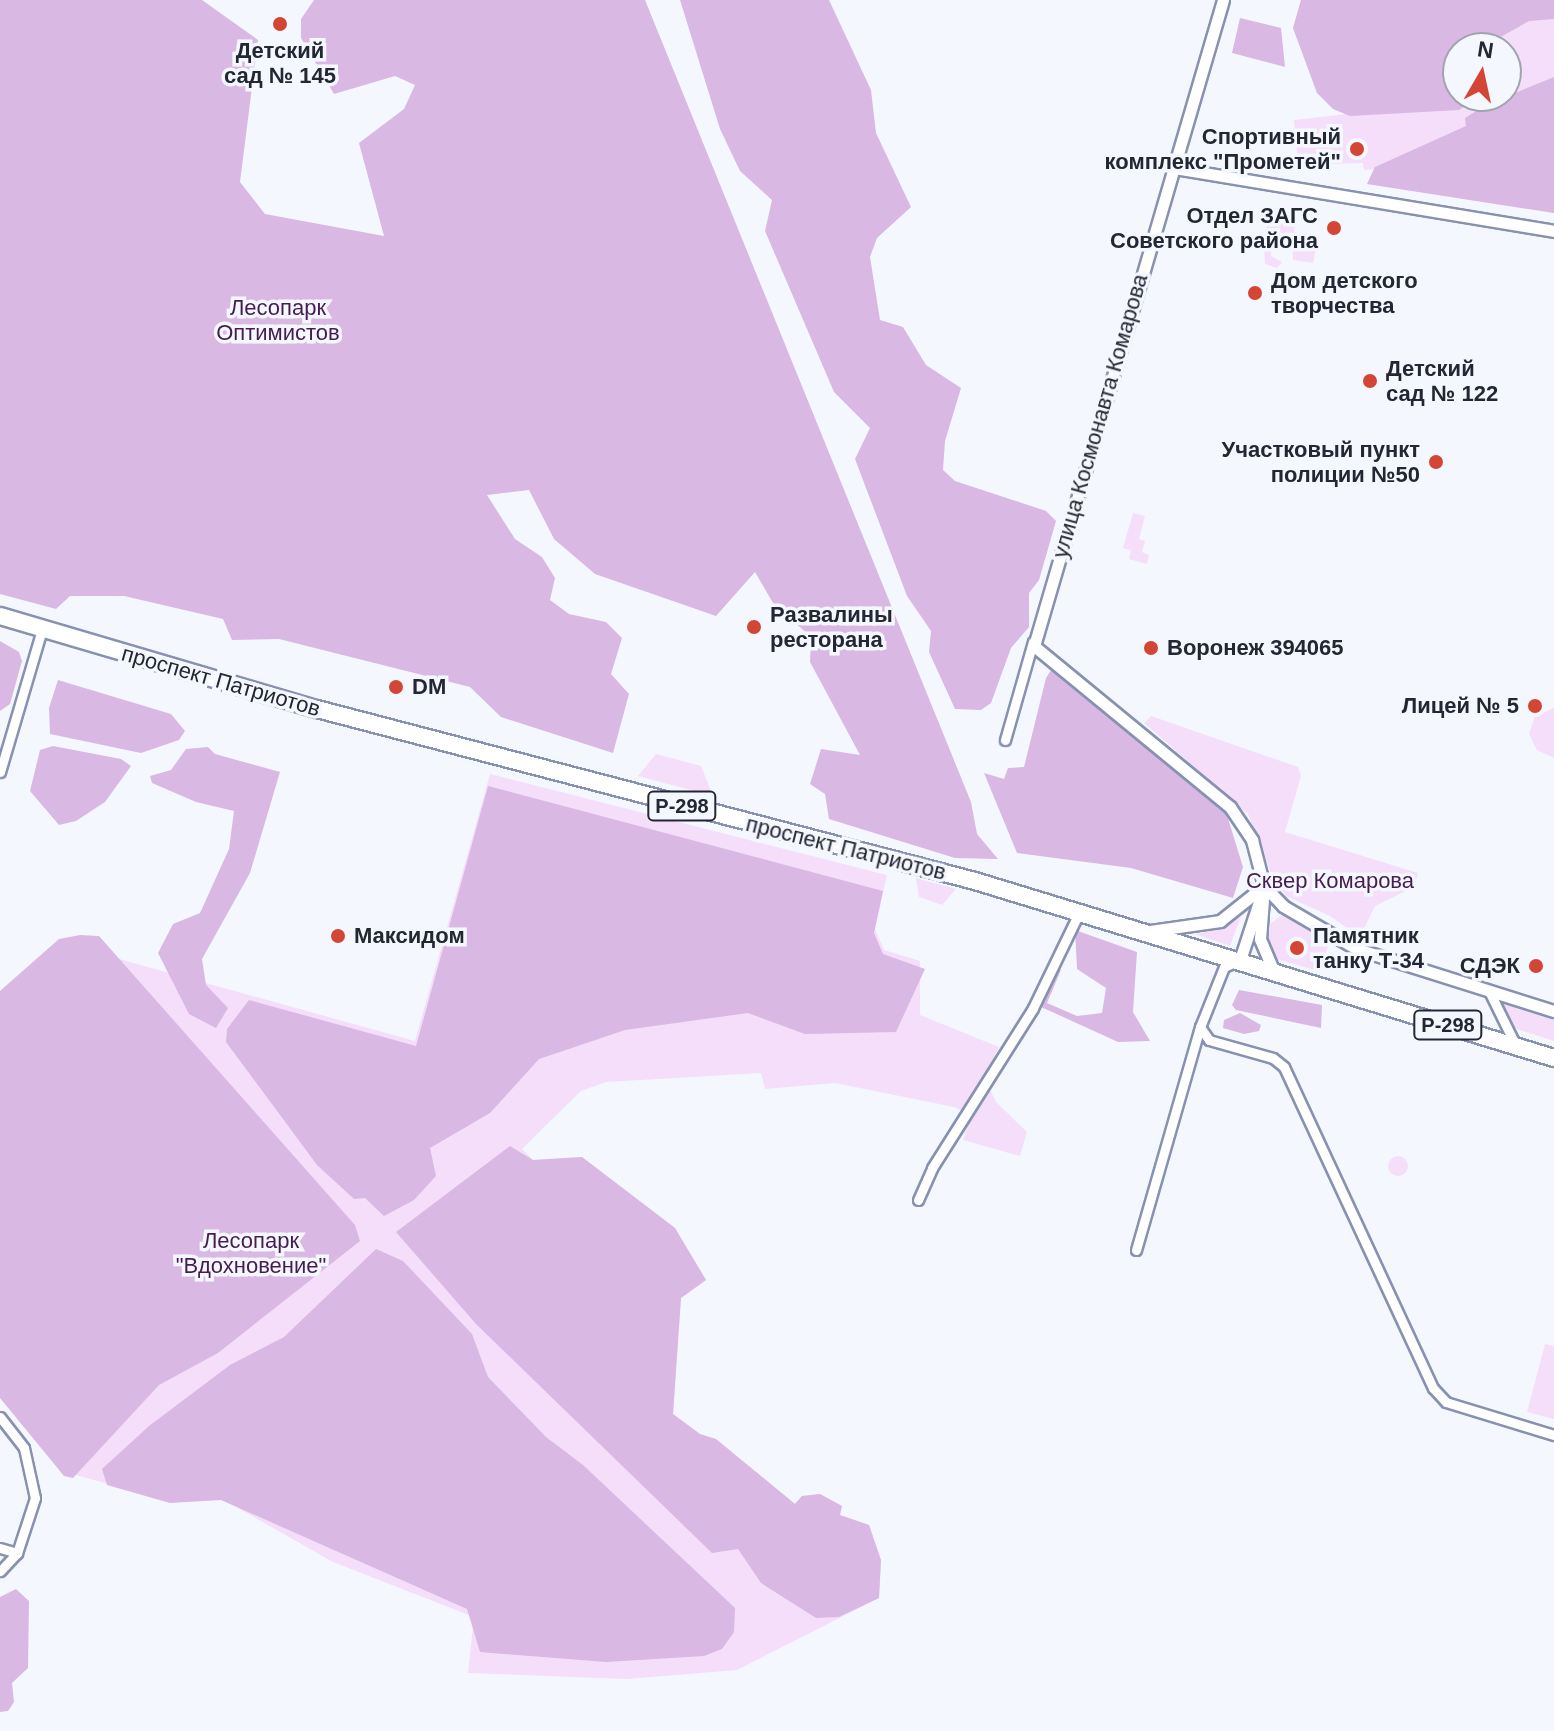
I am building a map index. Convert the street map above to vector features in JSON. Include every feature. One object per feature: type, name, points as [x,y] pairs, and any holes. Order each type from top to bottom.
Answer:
[{"type":"highway","name":"проспект Патриотов","points":[[0,616],[317,709],[1146,931],[1554,1058]]},
{"type":"street","name":"улица Космонавта Комарова","points":[[1005,740],[1223,0]]},
{"type":"street","points":[[1174,168],[1554,231]]},
{"type":"street","points":[[0,772],[42,629]]},
{"type":"street","points":[[1034,639],[1042,656],[1230,807],[1252,840],[1264,886],[1260,939],[1273,970]]},
{"type":"street","points":[[1146,931],[1206,925],[1246,902],[1264,886]]},
{"type":"street","points":[[1136,1250],[1200,1027],[1224,967],[1240,960],[1264,886]]},
{"type":"street","points":[[1264,886],[1283,906],[1357,949],[1554,1011]]},
{"type":"street","points":[[918,1200],[932,1168],[1033,1008],[1079,913]]},
{"type":"street","points":[[1490,993],[1516,1046]]},
{"type":"street","points":[[1200,1027],[1209,1040],[1273,1058],[1284,1067],[1433,1388],[1446,1402],[1554,1435]]},
{"type":"street","points":[[0,1417],[24,1448],[35,1498],[17,1553],[0,1571]]},
{"type":"street","points":[[0,1548],[17,1553]]},
{"type":"green space","name":"Лесопарк Оптимистов","points":[[0,0],[202,0],[258,40],[240,182],[265,214],[384,236],[359,143],[404,109],[415,85],[395,76],[334,94],[301,38],[301,19],[314,0],[645,0],[971,802],[977,834],[998,859],[955,858],[829,819],[825,794],[810,784],[821,749],[860,755],[810,662],[811,637],[773,603],[755,572],[716,616],[595,574],[554,539],[529,490],[487,495],[515,539],[542,557],[555,578],[550,600],[569,614],[606,622],[622,638],[611,674],[629,694],[613,753],[501,717],[470,687],[279,639],[232,640],[223,619],[124,596],[70,596],[56,609],[0,594]]},
{"type":"green space","points":[[680,0],[829,0],[871,90],[876,133],[911,207],[877,238],[870,257],[880,320],[903,327],[926,365],[961,388],[945,441],[943,470],[955,481],[1046,511],[1056,521],[1039,580],[1029,593],[1029,627],[1011,648],[991,703],[981,710],[955,709],[929,652],[931,631],[907,596],[855,459],[870,428],[834,392],[765,231],[772,200],[740,171],[720,129]]},
{"type":"green space","points":[[1301,0],[1554,0],[1554,213],[1367,184],[1374,169],[1364,170],[1363,163],[1298,165],[1294,120],[1346,114],[1317,93],[1293,28]]},
{"type":"green space","points":[[1301,0],[1554,0],[1554,19],[1529,21],[1509,32],[1442,32],[1442,111],[1350,116],[1333,109],[1317,93],[1293,28]]},
{"type":"green space","points":[[1240,18],[1281,28],[1285,67],[1232,53]]},
{"type":"green space","points":[[1554,77],[1554,213],[1367,184],[1375,167],[1466,126],[1465,118],[1475,112],[1522,112],[1522,90]]},
{"type":"green space","points":[[1270,207],[1297,212],[1294,232],[1310,235],[1309,242],[1317,244],[1313,263],[1293,260],[1292,237],[1266,231]]},
{"type":"green space","points":[[1270,240],[1271,256],[1282,262],[1277,268],[1265,264],[1264,242]]},
{"type":"green space","points":[[1133,513],[1145,516],[1139,539],[1145,541],[1142,552],[1149,555],[1147,564],[1129,559],[1131,550],[1123,548]]},
{"type":"green space","points":[[0,641],[19,652],[22,661],[10,704],[0,711]]},
{"type":"green space","points":[[1053,667],[1211,793],[1226,812],[1243,867],[1233,898],[1131,868],[1017,853],[984,773],[1004,779],[1008,768],[1024,767],[1046,678]]},
{"type":"green space","points":[[58,680],[171,714],[185,731],[179,740],[141,753],[50,734],[49,708]]},
{"type":"green space","points":[[1554,708],[1554,758],[1537,750],[1529,734],[1535,716]]},
{"type":"green space","name":"Сквер Комарова","points":[[1151,716],[1298,767],[1301,776],[1285,832],[1418,873],[1414,887],[1375,906],[1360,937],[1330,916],[1286,896],[1271,873],[1248,814],[1144,723]]},
{"type":"green space","points":[[53,746],[121,759],[131,766],[105,802],[76,821],[59,825],[30,791],[40,750]]},
{"type":"green space","points":[[208,747],[215,754],[280,772],[250,873],[202,959],[206,985],[228,1008],[216,1028],[189,1014],[158,953],[173,924],[200,913],[229,849],[234,811],[196,802],[152,783],[150,776],[171,770],[186,749]]},
{"type":"green space","points":[[656,754],[701,766],[713,796],[638,776]]},
{"type":"green space","name":"Лесопарк \"Вдохновение\"","points":[[490,774],[887,875],[875,929],[884,950],[920,961],[920,1015],[999,1047],[984,1077],[996,1102],[1027,1132],[1020,1156],[963,1140],[972,1115],[954,1107],[835,1083],[765,1089],[761,1073],[606,1082],[581,1091],[522,1149],[533,1160],[582,1157],[675,1228],[706,1280],[681,1298],[673,1414],[700,1434],[716,1439],[795,1504],[802,1496],[820,1494],[842,1506],[840,1515],[869,1525],[881,1560],[879,1598],[737,1670],[627,1679],[468,1673],[474,1617],[333,1562],[222,1499],[171,1501],[61,1471],[0,993],[13,987],[58,942],[415,1041]]},
{"type":"green space","points":[[488,786],[883,891],[874,933],[883,954],[925,969],[896,1032],[805,1034],[748,1013],[625,1030],[539,1059],[490,1113],[430,1148],[436,1176],[414,1200],[384,1216],[365,1198],[354,1199],[317,1165],[226,1042],[227,1029],[249,1000],[416,1046]]},
{"type":"green space","points":[[916,878],[956,889],[942,905],[919,897]]},
{"type":"green space","points":[[1286,912],[1329,940],[1322,972],[1277,959],[1264,946],[1264,928]]},
{"type":"green space","points":[[1241,917],[1230,946],[1195,934],[1220,929]]},
{"type":"green space","points":[[1075,930],[1137,952],[1133,1012],[1150,1041],[1118,1042],[1039,1006],[1056,968],[1061,970],[1047,1003],[1077,1016],[1102,1013],[1106,988],[1077,969]]},
{"type":"green space","points":[[80,935],[99,936],[355,1225],[360,1241],[218,1353],[159,1385],[73,1478],[64,1476],[0,1398],[0,991],[59,939]]},
{"type":"green space","points":[[1239,990],[1322,1005],[1321,1028],[1236,1010],[1232,1005]]},
{"type":"green space","points":[[1486,996],[1554,1017],[1554,1041],[1498,1023]]},
{"type":"green space","points":[[1240,1013],[1261,1025],[1259,1031],[1244,1034],[1223,1028],[1224,1020]]},
{"type":"green space","points":[[510,1146],[533,1160],[582,1157],[675,1228],[706,1280],[681,1298],[673,1414],[700,1434],[716,1439],[795,1504],[802,1496],[820,1494],[842,1506],[840,1515],[869,1525],[881,1560],[879,1598],[839,1617],[816,1618],[761,1583],[738,1549],[712,1553],[476,1324],[396,1232]]},
{"type":"green space","points":[[1398,1156],[1405,1159],[1408,1166],[1405,1173],[1398,1176],[1391,1173],[1388,1166],[1391,1159]]},
{"type":"green space","points":[[376,1249],[403,1261],[472,1334],[488,1377],[546,1437],[583,1465],[735,1608],[734,1632],[722,1649],[704,1656],[606,1662],[480,1652],[467,1609],[221,1500],[170,1503],[107,1485],[102,1469],[149,1426],[230,1365],[284,1337]]},
{"type":"green space","points":[[1545,1344],[1554,1346],[1554,1419],[1527,1412]]},
{"type":"green space","points":[[16,1589],[29,1601],[28,1668],[12,1683],[14,1702],[8,1711],[0,1712],[0,1597]]},
{"type":"place","name":"Детский сад № 145","points":[[280,24]]},
{"type":"place","name":"Спортивный комплекс \"Прометей\"","points":[[1357,149]]},
{"type":"place","name":"Отдел ЗАГС Советского района","points":[[1334,228]]},
{"type":"place","name":"Дом детского творчества","points":[[1255,293]]},
{"type":"place","name":"Детский сад № 122","points":[[1370,381]]},
{"type":"place","name":"Участковый пункт полиции №50","points":[[1436,462]]},
{"type":"place","name":"Развалины ресторана","points":[[754,627]]},
{"type":"place","name":"Воронеж 394065","points":[[1151,648]]},
{"type":"place","name":"DM","points":[[396,687]]},
{"type":"place","name":"Лицей № 5","points":[[1535,706]]},
{"type":"place","name":"Максидом","points":[[338,936]]},
{"type":"place","name":"Памятник танку Т-34","points":[[1297,948]]},
{"type":"place","name":"СДЭК","points":[[1536,966]]}]
